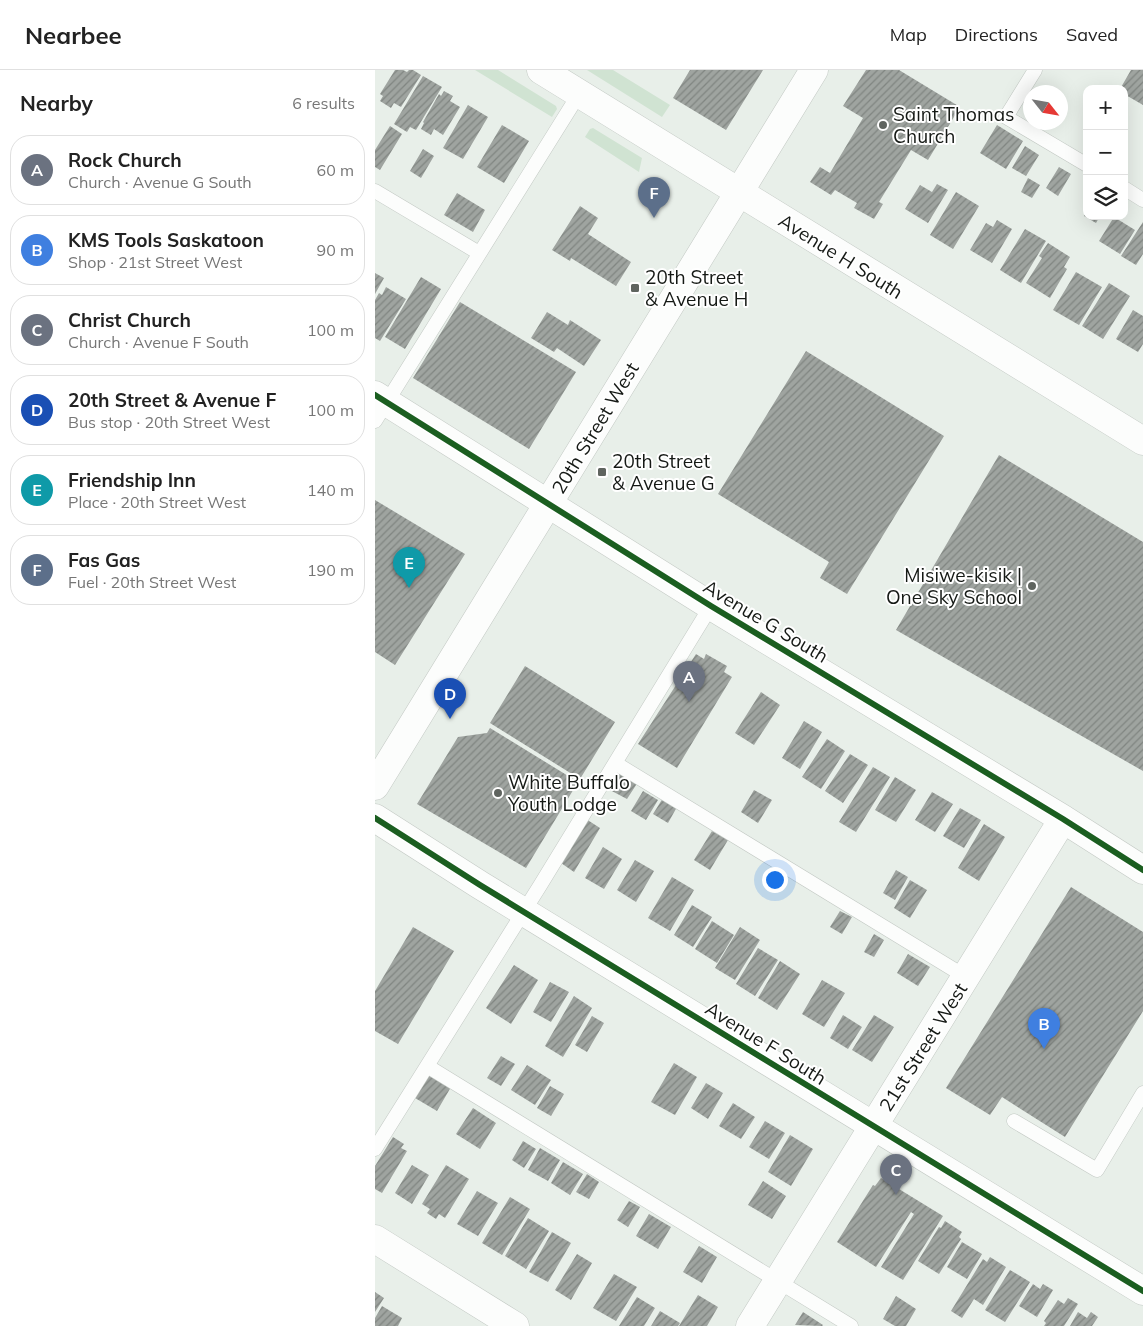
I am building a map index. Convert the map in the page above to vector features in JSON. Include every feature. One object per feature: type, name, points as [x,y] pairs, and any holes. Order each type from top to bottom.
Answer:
[{"type":"street","name":"Avenue H South","points":[[541,70],[1143,441]]},
{"type":"street","name":"20th Street West","points":[[375,786],[814,70]]},
{"type":"street","name":"Avenue G South","points":[[379,406],[548,505],[1063,819],[1143,870]]},
{"type":"street","name":"Avenue F South","points":[[375,818],[523,912],[1143,1291]]},
{"type":"street","name":"21st Street West","points":[[750,1326],[1063,819]]},
{"type":"street","points":[[375,1239],[515,1326]]},
{"type":"lane","points":[[1035,70],[1006,116],[1083,163]]},
{"type":"lane","points":[[379,406],[479,253],[579,94]]},
{"type":"lane","points":[[375,191],[479,253]]},
{"type":"lane","points":[[1128,191],[1143,200]]},
{"type":"lane","points":[[375,1149],[711,606]]},
{"type":"lane","points":[[615,763],[966,977]]},
{"type":"lane","points":[[427,1066],[851,1326]]},
{"type":"lane","points":[[1014,1121],[1097,1170],[1138,1112],[1143,1093]]},
{"type":"green space","points":[[475,70],[498,70],[556,106],[557,109],[552,117]]},
{"type":"green space","points":[[587,70],[613,70],[670,105],[662,117]]},
{"type":"green space","points":[[593,128],[642,158],[639,172],[585,137],[590,129]]},
{"type":"building","points":[[395,70],[407,72],[413,70],[421,75],[401,107],[394,103],[391,108],[380,101],[383,96],[380,94]]},
{"type":"building","points":[[690,70],[763,70],[726,130],[673,98]]},
{"type":"building","points":[[866,70],[899,70],[960,107],[928,160],[911,150],[879,202],[883,204],[874,219],[854,208],[857,203],[835,190],[831,195],[810,182],[820,167],[830,173],[863,118],[843,106]]},
{"type":"building","points":[[1131,70],[1143,70],[1143,105],[1128,96],[1128,85],[1122,85]]},
{"type":"building","points":[[423,76],[442,87],[416,130],[410,127],[407,132],[394,124]]},
{"type":"building","points":[[444,91],[453,96],[450,101],[460,107],[443,135],[434,129],[431,135],[421,129],[423,122],[439,94],[441,96]]},
{"type":"building","points":[[468,105],[488,117],[463,159],[443,148]]},
{"type":"building","points":[[502,125],[529,141],[504,183],[477,167]]},
{"type":"building","points":[[997,125],[1023,141],[1006,169],[980,153]]},
{"type":"building","points":[[390,126],[402,134],[380,170],[375,167],[375,150]]},
{"type":"building","points":[[1025,146],[1039,155],[1026,176],[1012,168]]},
{"type":"building","points":[[423,149],[434,156],[421,178],[410,171]]},
{"type":"building","points":[[1059,167],[1071,174],[1058,196],[1046,188]]},
{"type":"building","points":[[1028,178],[1040,185],[1032,198],[1021,192]]},
{"type":"building","points":[[937,184],[948,190],[928,223],[905,209],[920,185],[932,192]]},
{"type":"building","points":[[956,192],[979,206],[953,249],[930,235]]},
{"type":"building","points":[[457,193],[485,210],[473,232],[444,215]]},
{"type":"building","points":[[580,206],[598,218],[588,234],[631,262],[616,286],[571,258],[570,261],[552,250]]},
{"type":"building","points":[[997,220],[1012,229],[992,263],[970,250],[986,223],[993,227]]},
{"type":"building","points":[[1112,220],[1119,220],[1135,230],[1120,254],[1099,241]]},
{"type":"building","points":[[1143,222],[1143,254],[1136,265],[1121,256]]},
{"type":"building","points":[[1025,229],[1046,241],[1021,283],[1000,270]]},
{"type":"building","points":[[1048,243],[1070,257],[1064,267],[1067,269],[1050,298],[1026,283],[1042,258],[1039,256]]},
{"type":"building","points":[[1076,272],[1102,287],[1079,325],[1053,310]]},
{"type":"building","points":[[375,273],[384,278],[375,294]]},
{"type":"building","points":[[421,277],[441,289],[405,349],[385,337]]},
{"type":"building","points":[[1109,283],[1130,296],[1103,339],[1082,326]]},
{"type":"building","points":[[386,287],[406,299],[380,341],[375,338],[375,300],[379,293],[382,295]]},
{"type":"building","points":[[460,302],[576,372],[529,449],[413,378]]},
{"type":"building","points":[[1133,310],[1143,316],[1143,344],[1138,352],[1116,339]]},
{"type":"building","points":[[547,312],[568,325],[570,320],[601,340],[584,366],[557,348],[554,352],[531,338]]},
{"type":"building","points":[[806,351],[944,436],[847,594],[820,578],[829,562],[718,494]]},
{"type":"building","name":"Misiwe-kisik | One Sky School","points":[[999,455],[1143,542],[1143,771],[896,630]]},
{"type":"building","points":[[375,500],[465,554],[395,665],[375,652]]},
{"type":"building","points":[[696,654],[704,659],[706,654],[727,666],[724,672],[732,677],[677,768],[638,744]]},
{"type":"building","points":[[525,666],[615,722],[580,779],[490,723]]},
{"type":"building","points":[[761,692],[780,705],[754,745],[735,733]]},
{"type":"building","points":[[804,721],[822,732],[800,769],[782,758]]},
{"type":"building","name":"White Buffalo Youth Lodge","points":[[490,728],[578,782],[526,868],[417,804],[458,737],[487,733]]},
{"type":"building","points":[[827,739],[845,751],[821,789],[802,777]]},
{"type":"building","points":[[850,754],[868,765],[843,803],[825,791]]},
{"type":"building","points":[[873,767],[890,777],[856,832],[839,822]]},
{"type":"building","points":[[620,771],[638,782],[627,799],[608,789]]},
{"type":"building","points":[[895,777],[916,790],[896,822],[875,810]]},
{"type":"building","points":[[754,790],[772,800],[758,823],[741,812]]},
{"type":"building","points":[[643,791],[658,800],[646,820],[631,811]]},
{"type":"building","points":[[932,792],[953,804],[935,832],[915,820]]},
{"type":"building","points":[[663,798],[677,807],[668,823],[653,814]]},
{"type":"building","points":[[960,808],[981,820],[964,848],[943,836]]},
{"type":"building","points":[[586,819],[600,828],[574,872],[561,863]]},
{"type":"building","points":[[984,824],[1005,837],[979,881],[958,868]]},
{"type":"building","points":[[712,831],[728,840],[710,870],[694,860]]},
{"type":"building","points":[[603,847],[622,859],[604,889],[585,878]]},
{"type":"building","points":[[635,860],[654,871],[636,902],[617,890]]},
{"type":"building","points":[[896,870],[908,877],[895,900],[883,893]]},
{"type":"building","points":[[672,877],[694,890],[670,931],[648,918]]},
{"type":"building","points":[[910,880],[927,890],[910,918],[894,908]]},
{"type":"building","points":[[1071,887],[1143,932],[1143,1011],[1065,1137],[1002,1097],[990,1115],[946,1088]]},
{"type":"building","points":[[692,905],[712,917],[693,947],[674,935]]},
{"type":"building","points":[[840,911],[852,917],[842,934],[830,927]]},
{"type":"building","points":[[712,921],[734,935],[717,963],[695,949]]},
{"type":"building","points":[[413,927],[454,951],[398,1044],[375,1031],[375,991]]},
{"type":"building","points":[[740,927],[760,940],[735,980],[715,968]]},
{"type":"building","points":[[874,934],[884,940],[874,957],[864,952]]},
{"type":"building","points":[[758,948],[778,960],[755,996],[736,984]]},
{"type":"building","points":[[908,954],[930,967],[918,986],[897,973]]},
{"type":"building","points":[[780,961],[800,974],[777,1010],[758,998]]},
{"type":"building","points":[[514,965],[538,980],[511,1024],[486,1008]]},
{"type":"building","points":[[822,980],[845,993],[824,1027],[802,1014]]},
{"type":"building","points":[[550,982],[569,992],[551,1022],[533,1012]]},
{"type":"building","points":[[574,996],[592,1008],[563,1057],[545,1046]]},
{"type":"building","points":[[843,1015],[862,1027],[848,1049],[830,1038]]},
{"type":"building","points":[[874,1015],[894,1027],[872,1062],[852,1050]]},
{"type":"building","points":[[592,1016],[604,1023],[587,1052],[575,1045]]},
{"type":"building","points":[[501,1056],[515,1064],[501,1086],[487,1078]]},
{"type":"building","points":[[674,1063],[697,1077],[675,1115],[651,1102]]},
{"type":"building","points":[[527,1065],[551,1080],[535,1105],[511,1090]]},
{"type":"building","points":[[429,1074],[451,1087],[437,1111],[415,1098]]},
{"type":"building","points":[[706,1083],[723,1093],[708,1119],[691,1108]]},
{"type":"building","points":[[550,1086],[564,1094],[551,1116],[537,1108]]},
{"type":"building","points":[[733,1103],[755,1117],[741,1139],[719,1126]]},
{"type":"building","points":[[473,1108],[496,1123],[480,1149],[456,1134]]},
{"type":"building","points":[[765,1121],[785,1133],[769,1159],[749,1147]]},
{"type":"building","points":[[790,1135],[813,1149],[791,1186],[768,1172]]},
{"type":"building","points":[[393,1137],[404,1144],[401,1148],[407,1151],[382,1193],[375,1189],[375,1166]]},
{"type":"building","points":[[523,1141],[536,1149],[524,1168],[512,1160]]},
{"type":"building","points":[[540,1148],[560,1160],[548,1181],[528,1170]]},
{"type":"building","points":[[563,1162],[583,1174],[570,1195],[551,1183]]},
{"type":"building","points":[[412,1165],[429,1175],[412,1204],[395,1193]]},
{"type":"building","points":[[446,1165],[469,1179],[445,1218],[439,1214],[436,1219],[427,1213],[430,1209],[422,1204]]},
{"type":"building","points":[[587,1174],[599,1182],[589,1199],[576,1192]]},
{"type":"building","points":[[881,1178],[943,1216],[903,1280],[881,1267],[914,1214],[911,1212],[876,1267],[837,1242],[873,1185],[875,1186]]},
{"type":"building","points":[[763,1181],[786,1196],[772,1219],[748,1205]]},
{"type":"building","points":[[477,1191],[498,1203],[478,1236],[457,1224]]},
{"type":"building","points":[[510,1197],[530,1209],[502,1255],[482,1243]]},
{"type":"building","points":[[629,1201],[640,1207],[628,1227],[617,1220]]},
{"type":"building","points":[[649,1214],[671,1227],[658,1249],[636,1236]]},
{"type":"building","points":[[528,1218],[549,1231],[526,1269],[505,1256]]},
{"type":"building","points":[[945,1221],[962,1232],[959,1237],[961,1239],[939,1274],[918,1261],[939,1227],[941,1228]]},
{"type":"building","points":[[552,1232],[571,1243],[548,1282],[529,1272]]},
{"type":"building","points":[[962,1242],[982,1254],[967,1279],[947,1267]]},
{"type":"building","points":[[699,1246],[717,1257],[702,1283],[683,1272]]},
{"type":"building","points":[[577,1254],[592,1263],[571,1300],[555,1290]]},
{"type":"building","points":[[990,1257],[1006,1267],[983,1305],[974,1299],[962,1318],[951,1311],[983,1259],[987,1262]]},
{"type":"building","points":[[1010,1270],[1030,1282],[1005,1322],[985,1310]]},
{"type":"building","points":[[614,1274],[637,1287],[616,1321],[593,1308]]},
{"type":"building","points":[[1033,1284],[1040,1289],[1043,1284],[1053,1290],[1037,1317],[1019,1306]]},
{"type":"building","points":[[375,1292],[384,1298],[375,1312]]},
{"type":"building","points":[[698,1295],[718,1307],[707,1326],[679,1326]]},
{"type":"building","points":[[896,1296],[916,1309],[906,1326],[895,1326],[883,1319]]},
{"type":"building","points":[[637,1297],[655,1308],[644,1326],[619,1326]]},
{"type":"building","points":[[1068,1298],[1078,1304],[1064,1326],[1044,1326],[1046,1323],[1044,1321],[1058,1300],[1064,1304]]},
{"type":"building","points":[[382,1306],[402,1318],[398,1326],[375,1326],[375,1318]]},
{"type":"building","points":[[660,1311],[680,1323],[678,1326],[651,1326]]},
{"type":"building","points":[[803,1312],[823,1325],[795,1325]]},
{"type":"building","points":[[1078,1312],[1087,1318],[1091,1312],[1098,1317],[1092,1326],[1070,1326]]},
{"type":"cycle path","points":[[375,395],[711,606],[1063,819],[1143,870]]},
{"type":"cycle path","points":[[375,818],[480,885],[1143,1291]]},
{"type":"place","name":"Saint Thomas Church","points":[[883,125]]},
{"type":"place","name":"Fas Gas","points":[[654,218]]},
{"type":"place","name":"20th Street & Avenue H","points":[[635,288]]},
{"type":"place","name":"20th Street & Avenue G","points":[[602,472]]},
{"type":"place","name":"Misiwe-kisik | One Sky School","points":[[1032,586]]},
{"type":"place","name":"Friendship Inn","points":[[409,588]]},
{"type":"place","name":"Rock Church","points":[[689,702]]},
{"type":"place","name":"20th Street & Avenue F","points":[[450,719]]},
{"type":"place","name":"White Buffalo Youth Lodge","points":[[498,793]]},
{"type":"place","name":"KMS Tools Saskatoon","points":[[1044,1049]]},
{"type":"place","name":"Christ Church","points":[[896,1195]]}]
